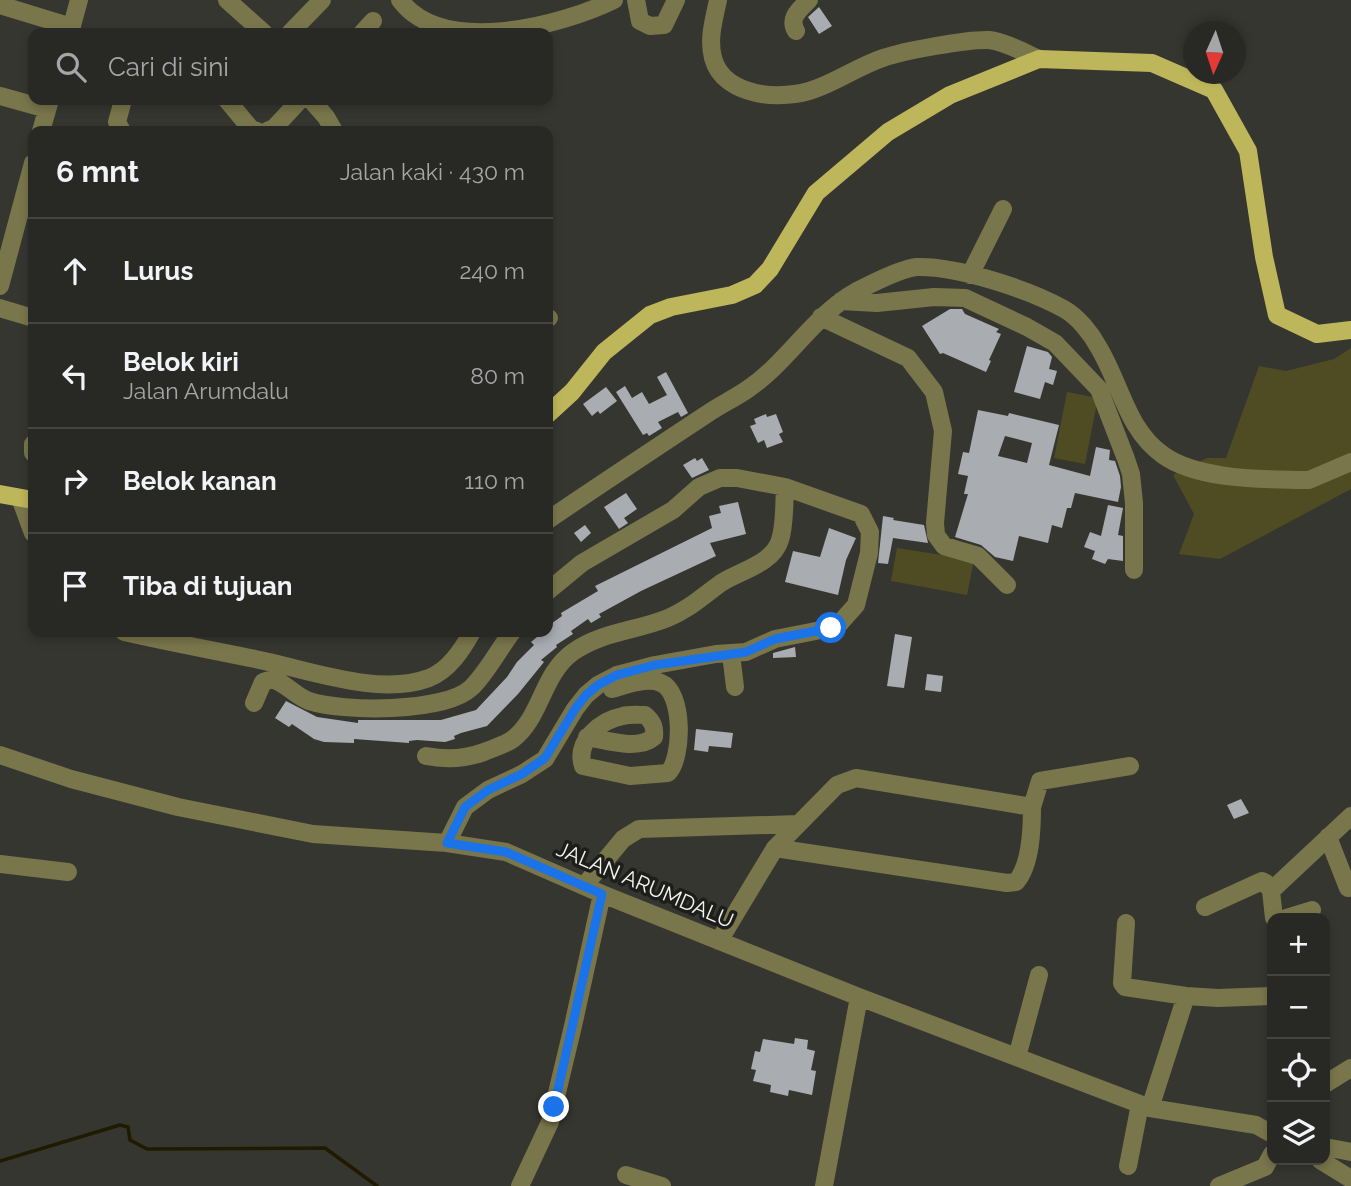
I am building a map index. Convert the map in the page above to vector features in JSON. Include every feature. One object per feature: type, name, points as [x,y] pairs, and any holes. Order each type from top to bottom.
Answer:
[{"type":"main road","points":[[553,409],[572,392],[604,352],[650,315],[671,307],[732,295],[755,285],[770,270],[816,193],[888,132],[950,95],[1039,59],[1152,63],[1214,89],[1248,151],[1264,257],[1277,316],[1317,334],[1351,330]]},
{"type":"main road","points":[[0,494],[27,499]]},
{"type":"street","points":[[72,28],[79,0]]},
{"type":"street","points":[[294,28],[322,0]]},
{"type":"street","points":[[400,0],[406,8],[437,26],[447,28]]},
{"type":"street","points":[[523,28],[571,18],[585,6],[614,0]]},
{"type":"street","points":[[636,0],[640,21],[650,26],[664,24],[674,2]]},
{"type":"street","points":[[719,0],[710,36],[713,59],[720,72],[730,81],[741,89],[753,92],[792,95],[813,90],[883,58],[987,40],[1009,45],[1039,59]]},
{"type":"street","points":[[796,31],[793,26],[794,18],[809,0]]},
{"type":"street","points":[[233,2],[259,28]]},
{"type":"street","points":[[0,6],[65,28]]},
{"type":"street","points":[[0,96],[28,101]]},
{"type":"street","points":[[42,126],[48,105]]},
{"type":"street","points":[[119,126],[117,122],[122,105]]},
{"type":"street","points":[[231,105],[249,126]]},
{"type":"street","points":[[276,126],[295,105]]},
{"type":"street","points":[[315,105],[331,126]]},
{"type":"street","points":[[0,286],[28,196]]},
{"type":"street","points":[[970,275],[1003,209]]},
{"type":"street","points":[[553,517],[748,389],[780,363],[821,317],[841,301],[867,286],[914,267],[970,275],[1027,292],[1066,310],[1084,326],[1099,348],[1135,427],[1145,441],[1166,457],[1190,468],[1221,474],[1309,480],[1351,462]]},
{"type":"street","points":[[841,301],[877,303],[934,297],[965,298],[1055,343],[1099,389],[1126,459],[1131,474],[1134,503],[1134,570]]},
{"type":"street","points":[[0,308],[28,316]]},
{"type":"street","points":[[821,317],[908,358],[934,392],[943,431],[936,535],[944,546],[978,556],[1007,585]]},
{"type":"street","points":[[447,843],[465,807],[488,790],[522,774],[545,758],[575,709],[598,685],[617,675],[655,665],[716,654],[731,654],[761,646],[775,639],[831,628],[848,617],[856,605],[869,553],[870,532],[861,514],[785,487],[737,478],[720,478],[699,487],[673,510],[582,563],[553,587]]},
{"type":"street","points":[[426,756],[455,759],[479,754],[505,744],[527,724],[550,676],[573,652],[599,637],[671,617],[775,551],[781,540],[785,487]]},
{"type":"street","points":[[170,637],[188,639],[364,682],[399,685],[430,677],[447,667],[468,637]]},
{"type":"street","points":[[254,704],[263,682],[272,679],[306,700],[326,705],[411,707],[445,701],[470,689],[508,637]]},
{"type":"street","points":[[731,654],[735,687]]},
{"type":"street","points":[[575,709],[606,692],[629,684],[657,681],[668,686],[674,695],[679,722],[675,767],[668,774],[630,776],[583,766],[582,750],[587,737]]},
{"type":"street","name":"JALAN ARUMDALU","points":[[0,755],[71,779],[178,807],[313,834],[447,843],[506,852],[602,894],[1145,1106],[1256,1125]]},
{"type":"street","points":[[775,848],[993,881],[1016,882],[1022,876],[1027,860],[1032,807],[1040,780],[1130,766]]},
{"type":"street","points":[[719,940],[775,848],[837,785],[856,778],[1032,807]]},
{"type":"street","points":[[1270,891],[1351,816]]},
{"type":"street","points":[[584,886],[612,850],[639,829],[798,824]]},
{"type":"street","points":[[1328,837],[1348,888]]},
{"type":"street","points":[[0,864],[68,872]]},
{"type":"street","points":[[1205,907],[1262,881],[1270,891],[1273,913]]},
{"type":"street","points":[[520,1186],[550,1122],[602,894]]},
{"type":"street","points":[[1302,913],[1312,910]]},
{"type":"street","points":[[1126,923],[1122,983],[1125,987],[1186,996],[1267,996]]},
{"type":"street","points":[[1017,1057],[1039,975]]},
{"type":"street","points":[[824,1186],[859,996]]},
{"type":"street","points":[[1128,1166],[1145,1106],[1186,996]]},
{"type":"street","points":[[1330,1081],[1351,1068]]},
{"type":"street","points":[[1267,1118],[1256,1125],[1267,1131]]},
{"type":"street","points":[[1330,1148],[1351,1152]]},
{"type":"street","points":[[1219,1186],[1265,1167],[1267,1163]]},
{"type":"street","points":[[1328,1165],[1351,1179]]},
{"type":"street","points":[[626,1175],[662,1186]]},
{"type":"shaded area","points":[[1351,348],[1351,489],[1220,559],[1179,554],[1194,514],[1173,475],[1207,458],[1226,458],[1259,366],[1286,371],[1334,359]]},
{"type":"shaded area","points":[[1067,392],[1098,398],[1085,464],[1054,458]]},
{"type":"shaded area","points":[[897,548],[974,560],[967,595],[891,581]]},
{"type":"building","points":[[819,7],[832,26],[819,34],[808,17]]},
{"type":"building","points":[[950,309],[962,309],[965,314],[999,329],[996,332],[1001,334],[986,372],[940,354],[922,326]]},
{"type":"building","points":[[1027,346],[1048,352],[1052,357],[1049,369],[1057,371],[1053,385],[1045,382],[1040,399],[1014,392]]},
{"type":"building","points":[[666,372],[688,413],[681,417],[678,412],[658,422],[662,428],[649,436],[647,433],[643,435],[616,392],[625,386],[632,398],[642,392],[649,404],[667,395],[657,377]]},
{"type":"building","points":[[606,387],[617,401],[600,414],[598,411],[592,416],[583,404]]},
{"type":"building","points":[[978,410],[1008,416],[1009,413],[1059,425],[1049,465],[1090,476],[1096,447],[1110,450],[1109,460],[1115,461],[1120,476],[1118,502],[1075,493],[1071,508],[1067,508],[1062,528],[1052,525],[1048,543],[1019,536],[1013,561],[995,557],[981,545],[955,537],[968,494],[964,494],[968,476],[958,474],[963,452],[969,453]],"holes":[[[1005,436],[1032,443],[1027,463],[998,456]]]},
{"type":"building","points":[[766,414],[767,417],[776,414],[783,432],[779,434],[783,442],[767,448],[764,440],[758,443],[750,426],[756,424],[754,419]]},
{"type":"building","points":[[695,458],[697,461],[702,458],[709,470],[692,478],[683,465]]},
{"type":"building","points":[[626,493],[637,509],[624,518],[628,523],[619,529],[604,507]]},
{"type":"building","points":[[738,502],[746,534],[710,543],[716,556],[641,591],[599,614],[601,617],[591,623],[588,619],[571,631],[573,634],[556,645],[557,647],[541,660],[544,662],[518,694],[487,726],[461,733],[454,736],[455,739],[445,742],[417,740],[409,743],[354,739],[354,743],[324,742],[275,718],[286,701],[317,717],[358,723],[358,720],[441,720],[476,710],[534,645],[531,642],[537,637],[553,637],[553,622],[562,616],[561,613],[598,591],[595,586],[712,528],[709,516],[721,513],[719,506]]},
{"type":"building","points":[[1108,505],[1123,508],[1118,535],[1123,536],[1123,561],[1108,559],[1105,564],[1092,559],[1095,551],[1084,547],[1090,532],[1101,536]]},
{"type":"building","points":[[883,516],[924,525],[928,543],[893,538],[888,564],[878,563]]},
{"type":"building","points":[[585,525],[591,533],[581,542],[574,533]]},
{"type":"building","points":[[829,528],[856,538],[846,560],[838,595],[785,582],[793,551],[820,557]]},
{"type":"building","points":[[895,634],[912,637],[904,688],[887,686]]},
{"type":"building","points":[[795,647],[796,657],[773,658],[773,653]]},
{"type":"building","points":[[927,674],[943,676],[941,692],[925,690]]},
{"type":"building","points":[[696,729],[733,733],[731,748],[709,746],[708,752],[694,750]]},
{"type":"building","points":[[1241,799],[1249,813],[1234,819],[1227,805]]},
{"type":"building","points":[[795,1038],[808,1040],[807,1049],[815,1051],[811,1070],[816,1071],[812,1095],[789,1090],[788,1096],[770,1092],[771,1085],[753,1081],[756,1070],[751,1069],[755,1051],[760,1052],[763,1039],[794,1044]]},
{"type":"waterway","points":[[0,1161],[120,1125],[128,1127],[130,1140],[147,1149],[325,1148],[377,1186]]},
{"type":"route","points":[[554,1107],[602,894],[506,852],[447,843],[460,813],[474,799],[522,774],[545,758],[586,695],[617,675],[716,654],[746,652],[775,639],[831,628]]}]
